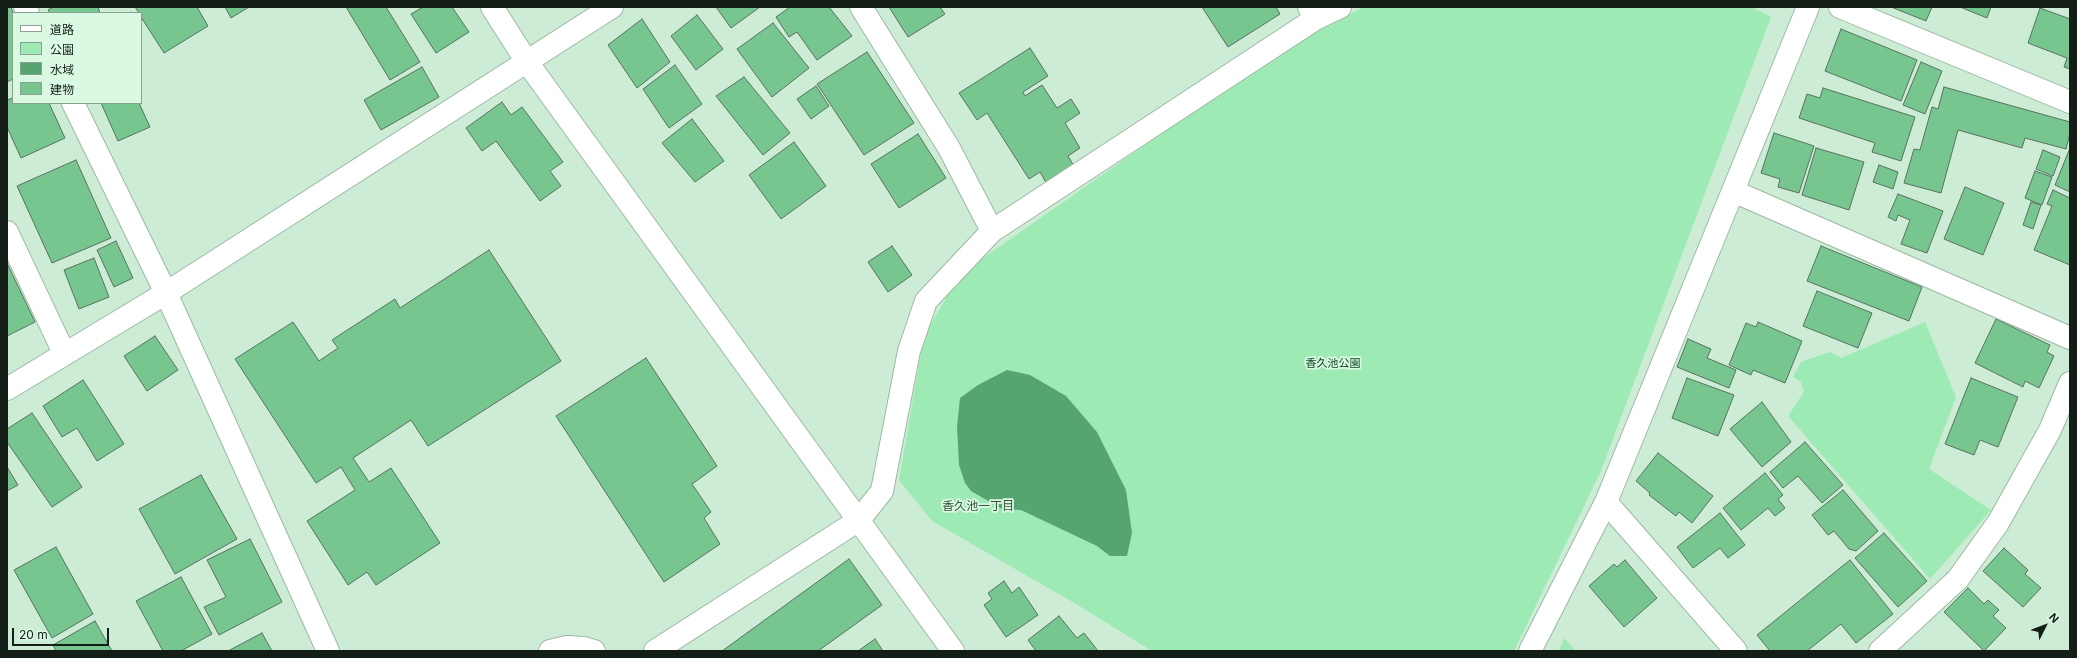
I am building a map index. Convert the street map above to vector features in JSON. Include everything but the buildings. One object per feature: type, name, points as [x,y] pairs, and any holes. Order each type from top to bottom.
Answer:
[{"type":"street","points":[[492,7],[527,62],[953,651]]},
{"type":"street","points":[[7,388],[166,293],[612,7]]},
{"type":"street","points":[[861,7],[949,148],[992,231]]},
{"type":"street","points":[[655,651],[858,520],[882,491],[909,351],[926,301],[992,231],[1312,13],[1340,7]]},
{"type":"street","points":[[1530,651],[1606,502],[1808,7]]},
{"type":"street","points":[[1840,7],[2070,102]]},
{"type":"street","points":[[72,104],[166,293],[328,651]]},
{"type":"street","points":[[1733,191],[2070,338]]},
{"type":"street","points":[[7,232],[64,353]]},
{"type":"street","points":[[1880,651],[1958,579],[1998,523],[2050,430],[2070,383]]},
{"type":"street","points":[[1606,502],[1736,651]]},
{"type":"street","points":[[550,651],[567,647],[584,648],[594,651]]},
{"type":"green space","name":"香久池公園","points":[[1364,7],[1751,7],[1771,17],[1601,471],[1514,651],[1152,651],[1076,604],[932,521],[899,480],[924,336],[960,274],[1293,42]]},
{"type":"green space","points":[[1925,322],[1956,397],[1929,469],[1991,510],[1930,579],[1788,416],[1804,392],[1801,382],[1793,377],[1801,362],[1830,352],[1841,358]]},
{"type":"green space","points":[[1564,638],[1576,651],[1559,651]]},
{"type":"water","points":[[1007,370],[1030,375],[1066,396],[1097,432],[1126,490],[1132,533],[1127,556],[1110,556],[1097,546],[1021,510],[1002,509],[971,491],[965,483],[959,465],[957,427],[960,398],[978,385]]},
{"type":"district","name":"香久池一丁目","points":[[978,506]]}]
